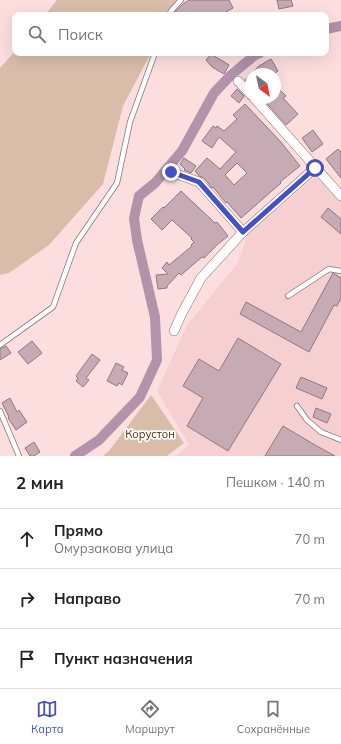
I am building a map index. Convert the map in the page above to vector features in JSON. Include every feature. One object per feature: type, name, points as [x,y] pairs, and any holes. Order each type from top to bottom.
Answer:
[{"type":"street","points":[[238,81],[245,89]]},
{"type":"street","points":[[259,104],[341,196]]},
{"type":"street","points":[[174,332],[200,278],[243,232],[315,168]]},
{"type":"street","points":[[171,172],[199,182],[243,232]]},
{"type":"lane","points":[[170,12],[181,0]]},
{"type":"lane","points":[[0,345],[53,307],[76,243],[117,184],[130,122],[154,56]]},
{"type":"lane","points":[[288,296],[329,269],[341,271]]},
{"type":"lane","points":[[297,406],[307,420],[321,432],[341,440]]},
{"type":"lane","points":[[0,410],[19,456]]},
{"type":"shaded area","points":[[315,177],[328,185],[341,200],[341,456],[176,456],[189,445],[157,391],[187,325],[237,264],[248,235]]},
{"type":"green space","points":[[57,0],[179,0],[173,12],[47,12]]},
{"type":"green space","points":[[12,54],[12,56],[149,56],[123,106],[103,184],[49,245],[9,273],[0,275],[0,68]]},
{"type":"green space","name":"Корустон","points":[[151,395],[184,443],[167,456],[103,456],[109,451]]},
{"type":"building","points":[[189,0],[229,0],[233,8],[226,12],[175,12]]},
{"type":"building","points":[[277,0],[291,0],[293,6],[279,9]]},
{"type":"building","points":[[209,56],[214,56],[229,65],[224,74],[212,67],[206,60]]},
{"type":"building","points":[[271,59],[276,68],[257,68],[259,66]]},
{"type":"building","points":[[237,89],[244,96],[239,103],[231,96]]},
{"type":"building","points":[[281,91],[286,96],[283,98],[298,114],[286,125],[267,104],[281,104]]},
{"type":"building","points":[[245,104],[280,141],[300,166],[280,182],[281,183],[241,218],[213,187],[212,188],[204,178],[199,176],[195,171],[207,158],[220,169],[236,152],[219,137],[212,148],[202,141],[213,126],[216,128],[217,126],[224,131],[237,119],[233,115]],"holes":[[[237,163],[247,173],[234,185],[225,175]]]},
{"type":"building","points":[[313,130],[323,144],[312,152],[302,138]]},
{"type":"building","points":[[338,149],[341,152],[341,178],[326,159]]},
{"type":"building","points":[[184,158],[196,166],[191,173],[184,170],[185,169],[180,164]]},
{"type":"building","points":[[181,191],[215,223],[217,222],[228,236],[204,258],[202,257],[181,275],[179,273],[167,286],[167,288],[158,289],[156,275],[168,274],[162,268],[167,262],[169,265],[192,246],[191,245],[194,242],[191,239],[192,238],[172,220],[162,230],[151,219]]},
{"type":"building","points":[[328,208],[341,219],[341,234],[321,217]]},
{"type":"building","points":[[333,273],[341,278],[341,298],[337,306],[334,305],[309,352],[240,314],[246,302],[301,332]]},
{"type":"building","points":[[238,338],[281,364],[228,451],[187,426],[203,398],[183,386],[199,359],[219,371]]},
{"type":"building","points":[[32,341],[42,353],[28,364],[18,352]]},
{"type":"building","points":[[6,346],[11,353],[0,360],[0,349]]},
{"type":"building","points":[[92,354],[100,360],[86,378],[89,380],[83,387],[76,381],[78,378],[76,376]]},
{"type":"building","points":[[116,363],[124,367],[122,370],[128,373],[122,385],[119,383],[117,386],[107,381]]},
{"type":"building","points":[[301,377],[327,388],[322,399],[296,388]]},
{"type":"building","points":[[10,398],[17,412],[19,410],[27,422],[16,430],[8,418],[9,417],[2,403]]},
{"type":"building","points":[[316,408],[331,414],[327,423],[313,417]]},
{"type":"building","points":[[283,426],[315,445],[335,456],[265,456]]},
{"type":"building","points":[[34,442],[40,452],[34,456],[30,456],[25,448]]},
{"type":"waterway","points":[[329,28],[341,26]]},
{"type":"waterway","points":[[75,456],[99,440],[140,397],[157,360],[155,317],[137,240],[134,218],[139,196],[155,183],[182,151],[214,93],[231,75],[254,56]]},
{"type":"route","points":[[171,172],[199,182],[243,232],[315,168]]}]
